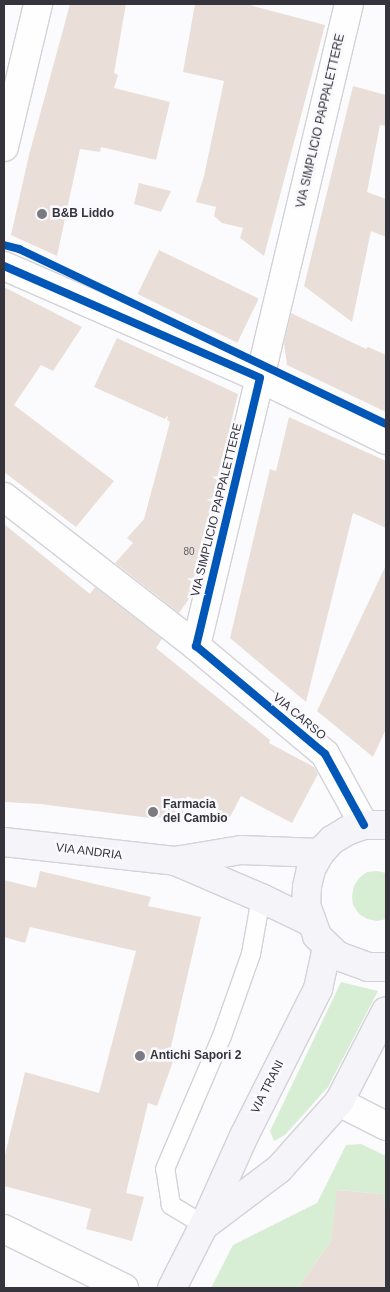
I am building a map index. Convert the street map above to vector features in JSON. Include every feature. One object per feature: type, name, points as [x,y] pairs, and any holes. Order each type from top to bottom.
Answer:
[{"type":"main road","points":[[375,825],[347,830],[332,840],[320,853],[311,869],[306,887],[306,905],[317,936],[338,956],[368,967],[386,967]]},
{"type":"main road","name":"VIA ANDRIA","points":[[4,842],[175,862],[261,898],[311,922]]},
{"type":"main road","name":"VIA ANDRIA","points":[[175,862],[241,850],[320,853]]},
{"type":"main road","name":"VIA TRANI","points":[[172,1288],[204,1225],[244,1136],[318,988],[327,947]]},
{"type":"main road","name":"VIA TRANI","points":[[204,1225],[279,1169],[339,1102],[386,1011]]},
{"type":"street","points":[[4,146],[38,4]]},
{"type":"street","name":"VIA SIMPLICIO PAPPALETTERE","points":[[196,646],[349,4]]},
{"type":"street","points":[[4,266],[260,378],[386,440]]},
{"type":"street","name":"VIA CARSO","points":[[4,497],[196,646],[325,754],[375,825]]},
{"type":"street","points":[[339,1102],[386,1126]]},
{"type":"street","points":[[4,1229],[124,1288]]},
{"type":"lane","points":[[204,1225],[171,1204],[165,1169],[232,1009],[251,954],[261,898]]},
{"type":"green space","points":[[377,871],[386,873],[386,919],[377,921],[367,919],[359,914],[353,905],[352,896],[354,886],[359,878],[367,872]]},
{"type":"green space","points":[[341,982],[378,991],[328,1087],[285,1135],[274,1141],[270,1131]]},
{"type":"green space","points":[[361,1144],[386,1156],[386,1217],[382,1194],[338,1190],[331,1241],[298,1288],[211,1288],[233,1245],[317,1203],[346,1145]]},
{"type":"building","points":[[70,4],[126,4],[114,73],[118,75],[114,88],[170,102],[156,160],[101,147],[100,152],[80,149],[57,256],[11,235],[29,155]]},
{"type":"building","points":[[195,4],[246,4],[325,25],[264,256],[240,238],[243,228],[222,223],[214,216],[216,207],[196,202],[204,176],[224,81],[183,72]]},
{"type":"building","points":[[353,86],[386,95],[386,126],[380,125],[367,192],[386,199],[386,237],[371,231],[352,322],[304,286]]},
{"type":"building","points":[[139,183],[171,191],[161,212],[134,204]]},
{"type":"building","points":[[159,250],[259,299],[237,343],[138,294]]},
{"type":"building","points":[[4,287],[82,327],[53,371],[41,365],[14,405],[114,481],[76,527],[4,472]]},
{"type":"building","points":[[291,313],[366,349],[368,347],[386,355],[386,412],[287,365],[284,343]]},
{"type":"building","points":[[117,338],[238,394],[189,599],[179,613],[115,563],[133,543],[127,538],[144,519],[170,422],[167,420],[168,415],[165,419],[94,387]]},
{"type":"building","points":[[289,417],[386,461],[386,528],[353,513],[306,702],[230,638],[270,469],[276,471]]},
{"type":"building","points":[[4,524],[90,594],[95,587],[162,639],[156,648],[270,740],[269,743],[314,767],[318,774],[292,823],[241,796],[230,817],[187,796],[182,816],[150,818],[40,804],[4,802]]},
{"type":"building","points":[[386,565],[386,729],[373,757],[317,711]]},
{"type":"building","points":[[40,871],[151,897],[148,906],[201,917],[170,1051],[176,1053],[157,1106],[148,1103],[126,1193],[144,1197],[132,1241],[86,1229],[91,1209],[4,1186],[4,1159],[25,1072],[99,1093],[136,951],[30,927],[25,943],[4,937],[4,880],[36,888]]},
{"type":"building","points":[[337,1190],[383,1194],[386,1217],[386,1288],[298,1288],[331,1241]]},
{"type":"cycle path","points":[[4,245],[19,249],[386,424]]},
{"type":"cycle path","points":[[4,266],[260,378],[196,646],[325,754],[364,825]]},
{"type":"place","name":"B&B Liddo","points":[[42,214]]},
{"type":"place","name":"Farmacia del Cambio","points":[[153,812]]},
{"type":"place","name":"Antichi Sapori 2","points":[[140,1056]]}]
